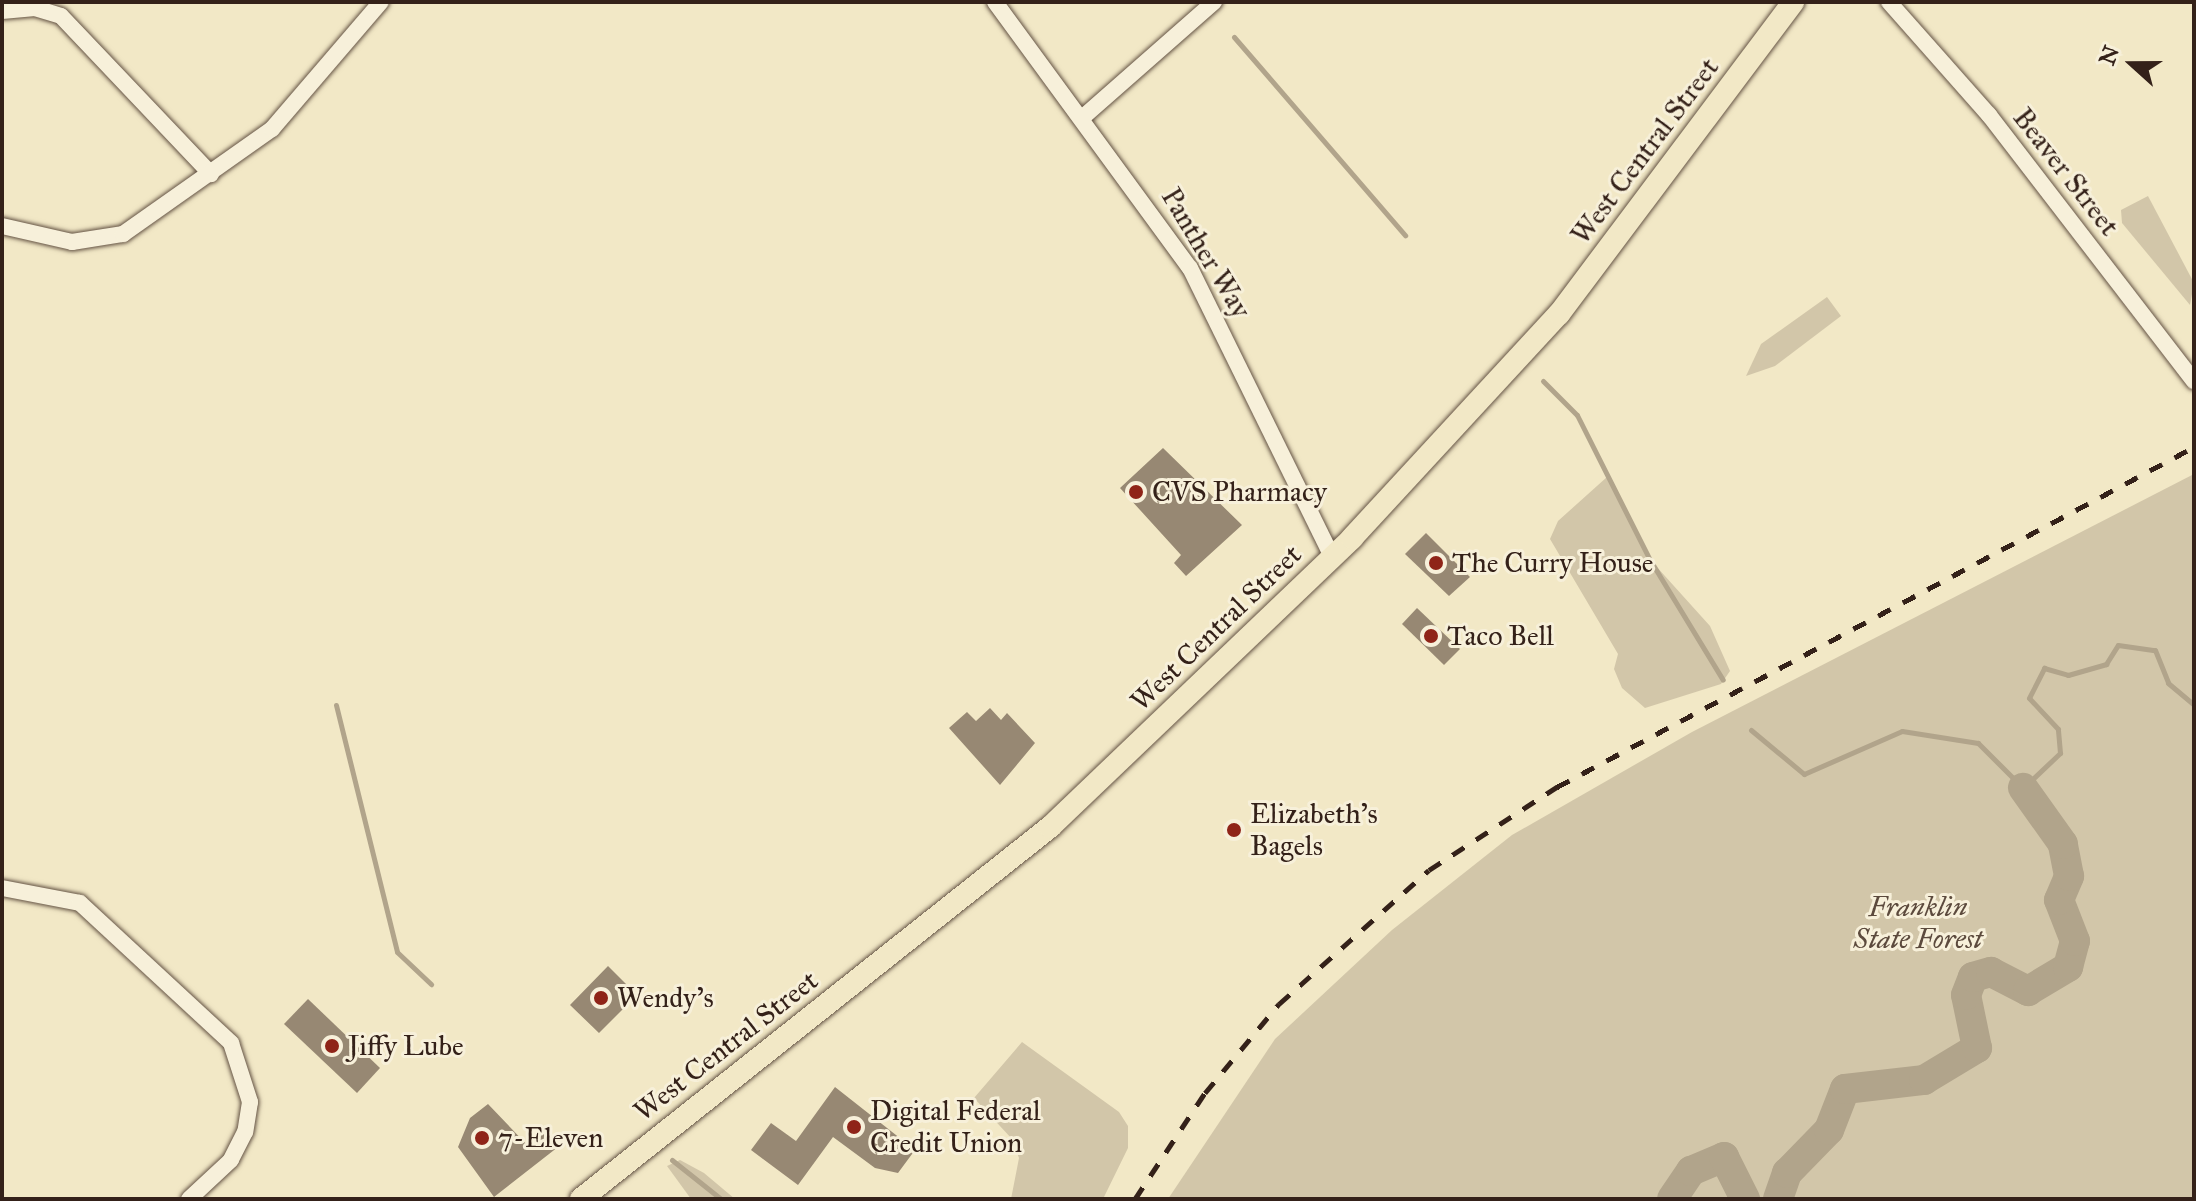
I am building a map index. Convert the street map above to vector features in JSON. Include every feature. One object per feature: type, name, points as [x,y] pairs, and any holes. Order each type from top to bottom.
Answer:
[{"type":"main road","name":"West Central Street","points":[[581,1199],[1050,827],[1332,557],[1559,314],[1793,2]]},
{"type":"street","points":[[2,226],[52,241],[96,241],[123,234],[211,174],[304,100],[381,2]]},
{"type":"street","name":"Panther Way","points":[[995,2],[1203,289],[1332,557]]},
{"type":"street","points":[[1082,118],[1214,2]]},
{"type":"street","name":"Beaver Street","points":[[1889,2],[1989,115],[2194,381]]},
{"type":"street","points":[[2,11],[61,16],[211,174]]},
{"type":"street","points":[[2,888],[80,903],[231,1043],[250,1102],[245,1132],[231,1160],[189,1199]]},
{"type":"green space","points":[[2148,196],[2194,283],[2190,305],[2122,223],[2121,210]]},
{"type":"green space","points":[[1827,297],[1841,316],[1775,366],[1746,376],[1761,344]]},
{"type":"green space","name":"Franklin State Forest","points":[[2194,474],[2194,1199],[1168,1199],[1275,1039],[1392,930],[1512,835],[1692,732]]},
{"type":"green space","points":[[1607,477],[1646,555],[1710,626],[1730,671],[1721,684],[1645,708],[1622,688],[1614,669],[1618,654],[1550,539],[1558,521]]},
{"type":"green space","points":[[1022,1042],[1119,1112],[1128,1126],[1128,1148],[1103,1199],[1011,1199],[1019,1158],[1012,1139],[974,1098]]},
{"type":"green space","points":[[680,1160],[704,1173],[735,1199],[691,1199],[667,1166]]},
{"type":"building","name":"CVS Pharmacy","points":[[1163,448],[1242,525],[1186,576],[1174,563],[1181,555],[1120,488]]},
{"type":"building","name":"The Curry House","points":[[1426,533],[1470,577],[1449,596],[1405,554]]},
{"type":"building","name":"Taco Bell","points":[[1417,608],[1460,649],[1444,665],[1402,624]]},
{"type":"building","points":[[990,708],[1001,720],[1007,713],[1035,743],[1000,785],[949,728],[967,712],[976,721]]},
{"type":"building","name":"Wendy's","points":[[608,966],[628,986],[621,993],[630,1002],[599,1033],[570,1005]]},
{"type":"building","name":"Jiffy Lube","points":[[308,999],[380,1068],[357,1093],[284,1024]]},
{"type":"building","points":[[835,1087],[915,1150],[898,1173],[875,1168],[833,1137],[798,1185],[751,1150],[771,1123],[796,1141]]},
{"type":"building","points":[[488,1104],[528,1146],[545,1132],[558,1147],[494,1197],[458,1147],[470,1118]]},
{"type":"waterway","points":[[1234,37],[1405,235]]},
{"type":"waterway","points":[[1543,381],[1577,415],[1650,560],[1723,680]]},
{"type":"waterway","points":[[1751,730],[1804,774],[1902,731],[1978,743],[2023,788],[2060,753],[2058,729],[2029,698],[2044,668],[2068,675],[2106,664],[2118,645],[2155,650],[2168,683],[2194,705]]},
{"type":"waterway","points":[[336,705],[397,952],[431,984]]},
{"type":"waterway","points":[[1778,1199],[1787,1173],[1829,1130],[1845,1089],[1924,1080],[1977,1048],[1966,995],[1973,977],[1991,972],[2028,991],[2068,967],[2075,941],[2059,900],[2069,876],[2063,844],[2023,788]]},
{"type":"waterway","points":[[1672,1199],[1691,1171],[1724,1157],[1745,1199]]},
{"type":"waterway","points":[[672,1160],[721,1199]]},
{"type":"railway","points":[[1135,1199],[1205,1093],[1279,1004],[1429,870],[1557,787],[2194,447]]},
{"type":"place","name":"CVS Pharmacy","points":[[1136,492]]},
{"type":"place","name":"The Curry House","points":[[1436,563]]},
{"type":"place","name":"Taco Bell","points":[[1431,636]]},
{"type":"place","name":"Elizabeth's Bagels","points":[[1234,830]]},
{"type":"place","name":"Wendy's","points":[[601,998]]},
{"type":"place","name":"Jiffy Lube","points":[[332,1046]]},
{"type":"place","name":"Digital Federal Credit Union","points":[[854,1127]]},
{"type":"place","name":"7-Eleven","points":[[482,1138]]}]
